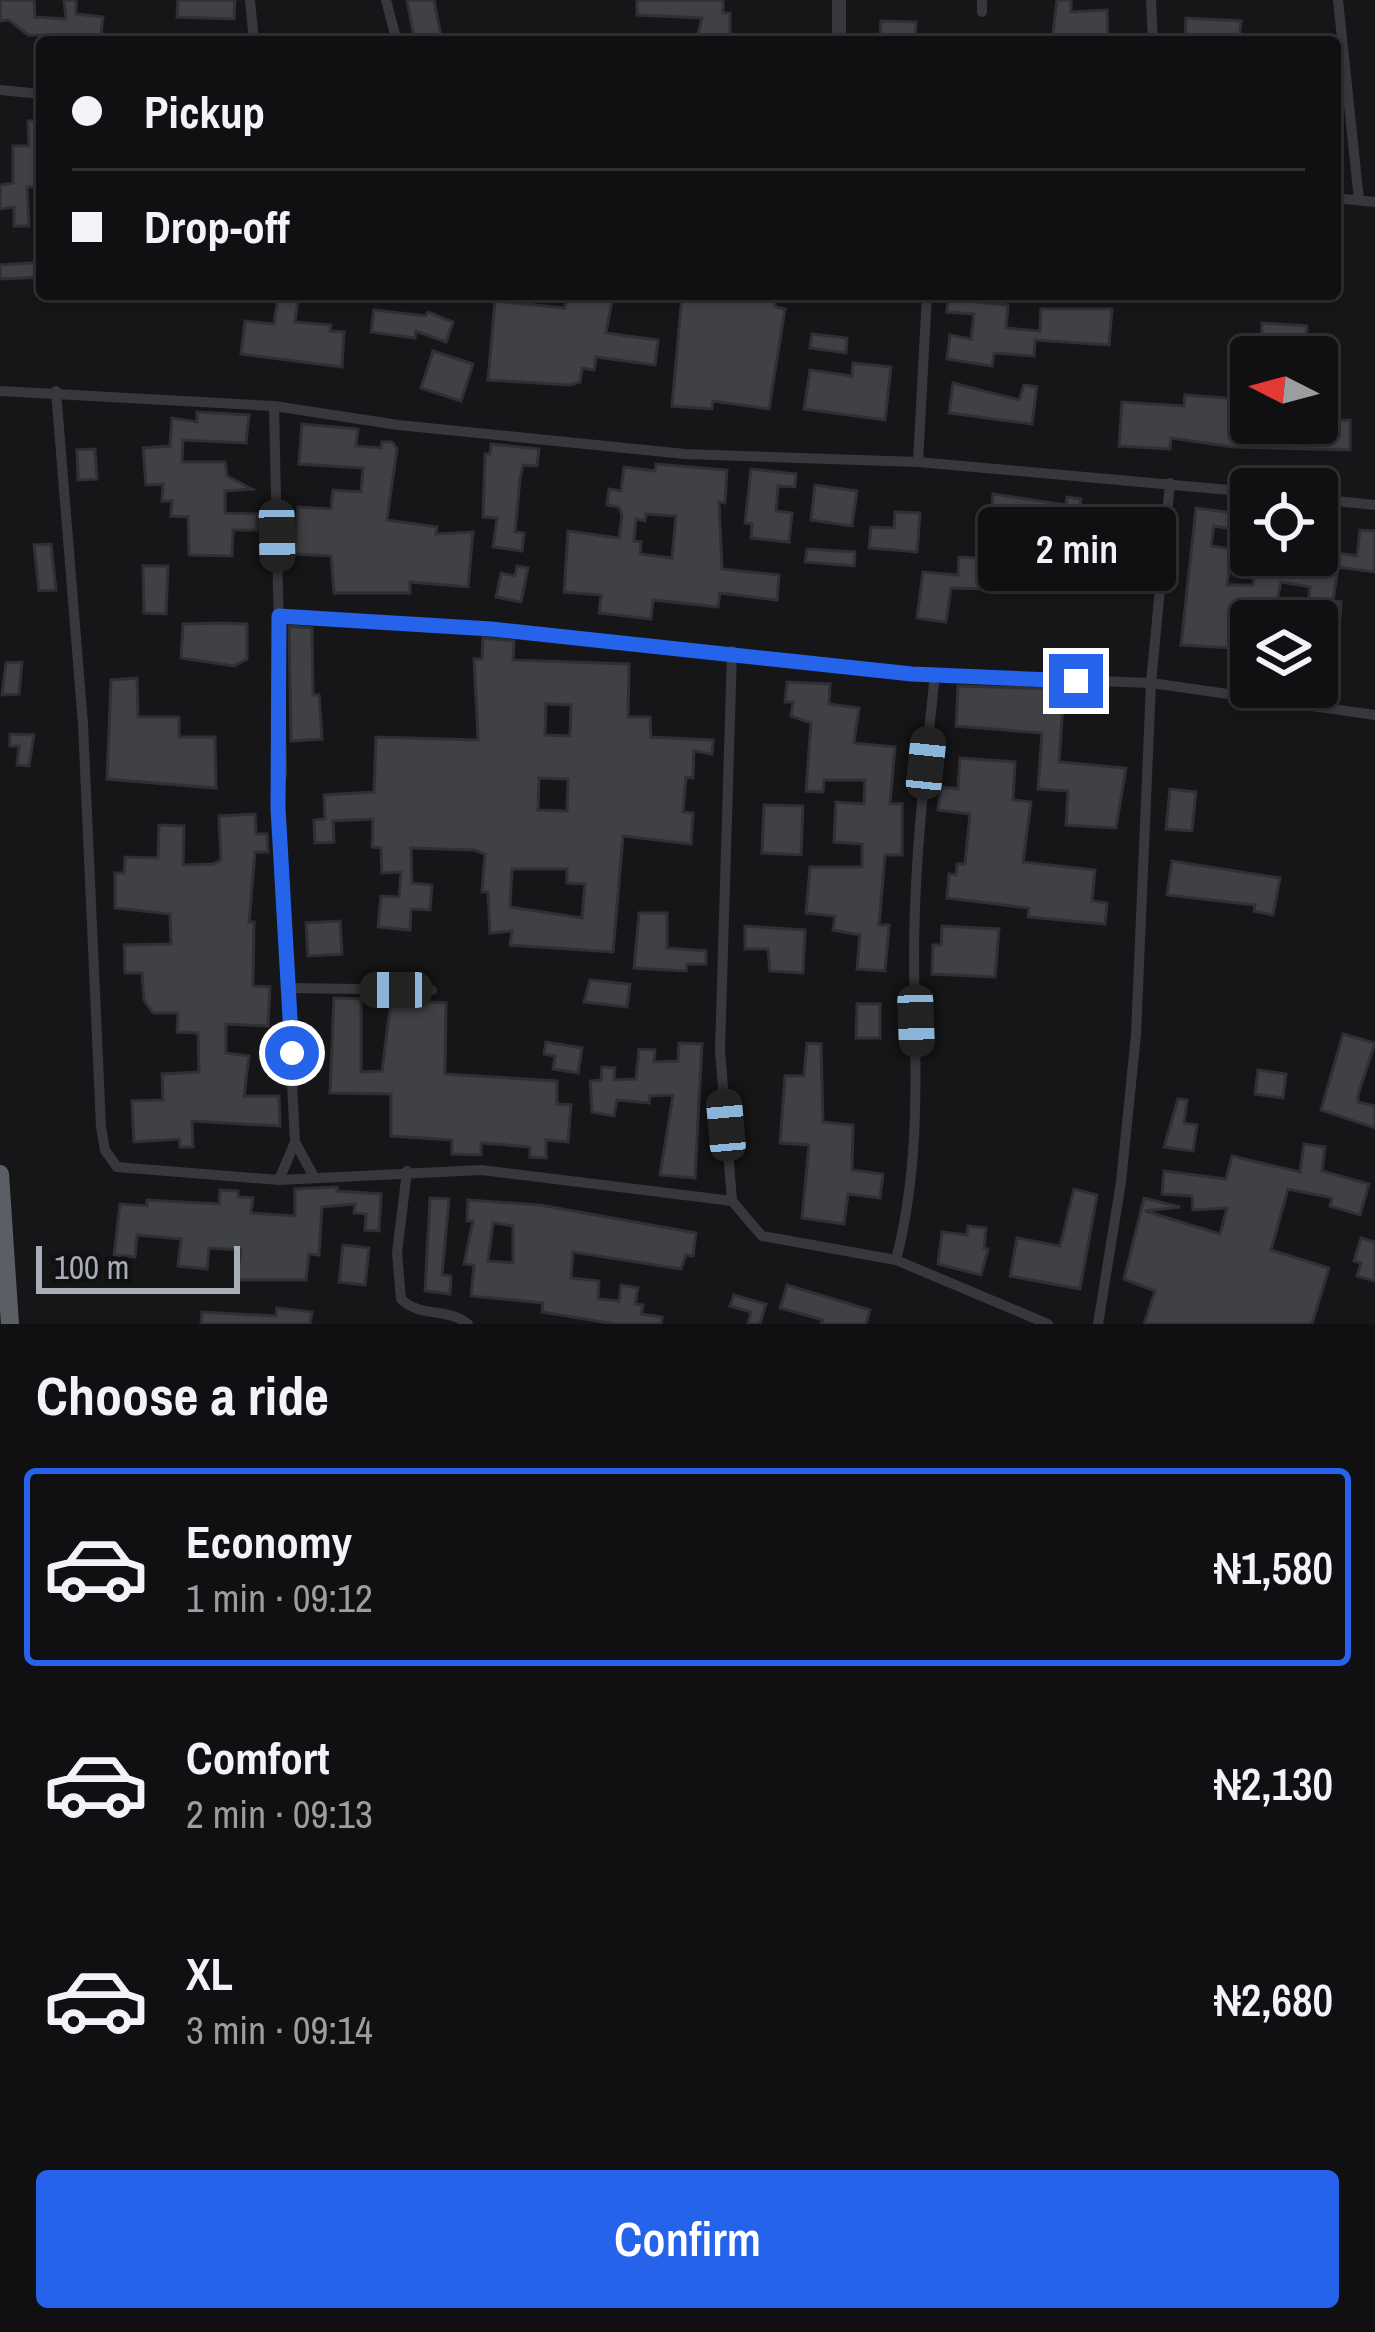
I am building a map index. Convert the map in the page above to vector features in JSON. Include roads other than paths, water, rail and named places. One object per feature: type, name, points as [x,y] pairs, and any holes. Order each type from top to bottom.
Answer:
[{"type":"highway","points":[[0,1174],[10,1324]]},
{"type":"street","points":[[250,0],[253,36]]},
{"type":"street","points":[[386,0],[395,36]]},
{"type":"street","points":[[839,0],[839,36]]},
{"type":"street","points":[[1151,0],[1153,36]]},
{"type":"street","points":[[1338,0],[1359,200]]},
{"type":"street","points":[[0,90],[36,93]]},
{"type":"street","points":[[1341,198],[1375,202]]},
{"type":"street","points":[[918,462],[927,300]]},
{"type":"street","points":[[0,391],[274,406],[398,425],[685,454],[918,462],[1230,490]]},
{"type":"street","points":[[56,391],[82,700],[104,1150],[117,1167],[278,1180],[481,1169],[732,1201]]},
{"type":"street","points":[[274,406],[278,808],[295,1142],[313,1175]]},
{"type":"street","points":[[1098,1324],[1121,1182],[1136,1035],[1151,683],[1170,483]]},
{"type":"street","points":[[1338,501],[1375,505]]},
{"type":"street","points":[[279,616],[732,651],[935,674],[1151,683],[1375,715]]},
{"type":"street","points":[[732,651],[720,1050],[732,1201],[762,1237],[896,1261],[1048,1324]]},
{"type":"street","points":[[896,1261],[909,1208],[918,1114],[914,956],[935,674]]},
{"type":"street","points":[[288,988],[432,990]]},
{"type":"street","points":[[278,1180],[295,1142]]},
{"type":"street","points":[[407,1171],[397,1253],[400,1299],[413,1311],[460,1317],[468,1324]]}]
